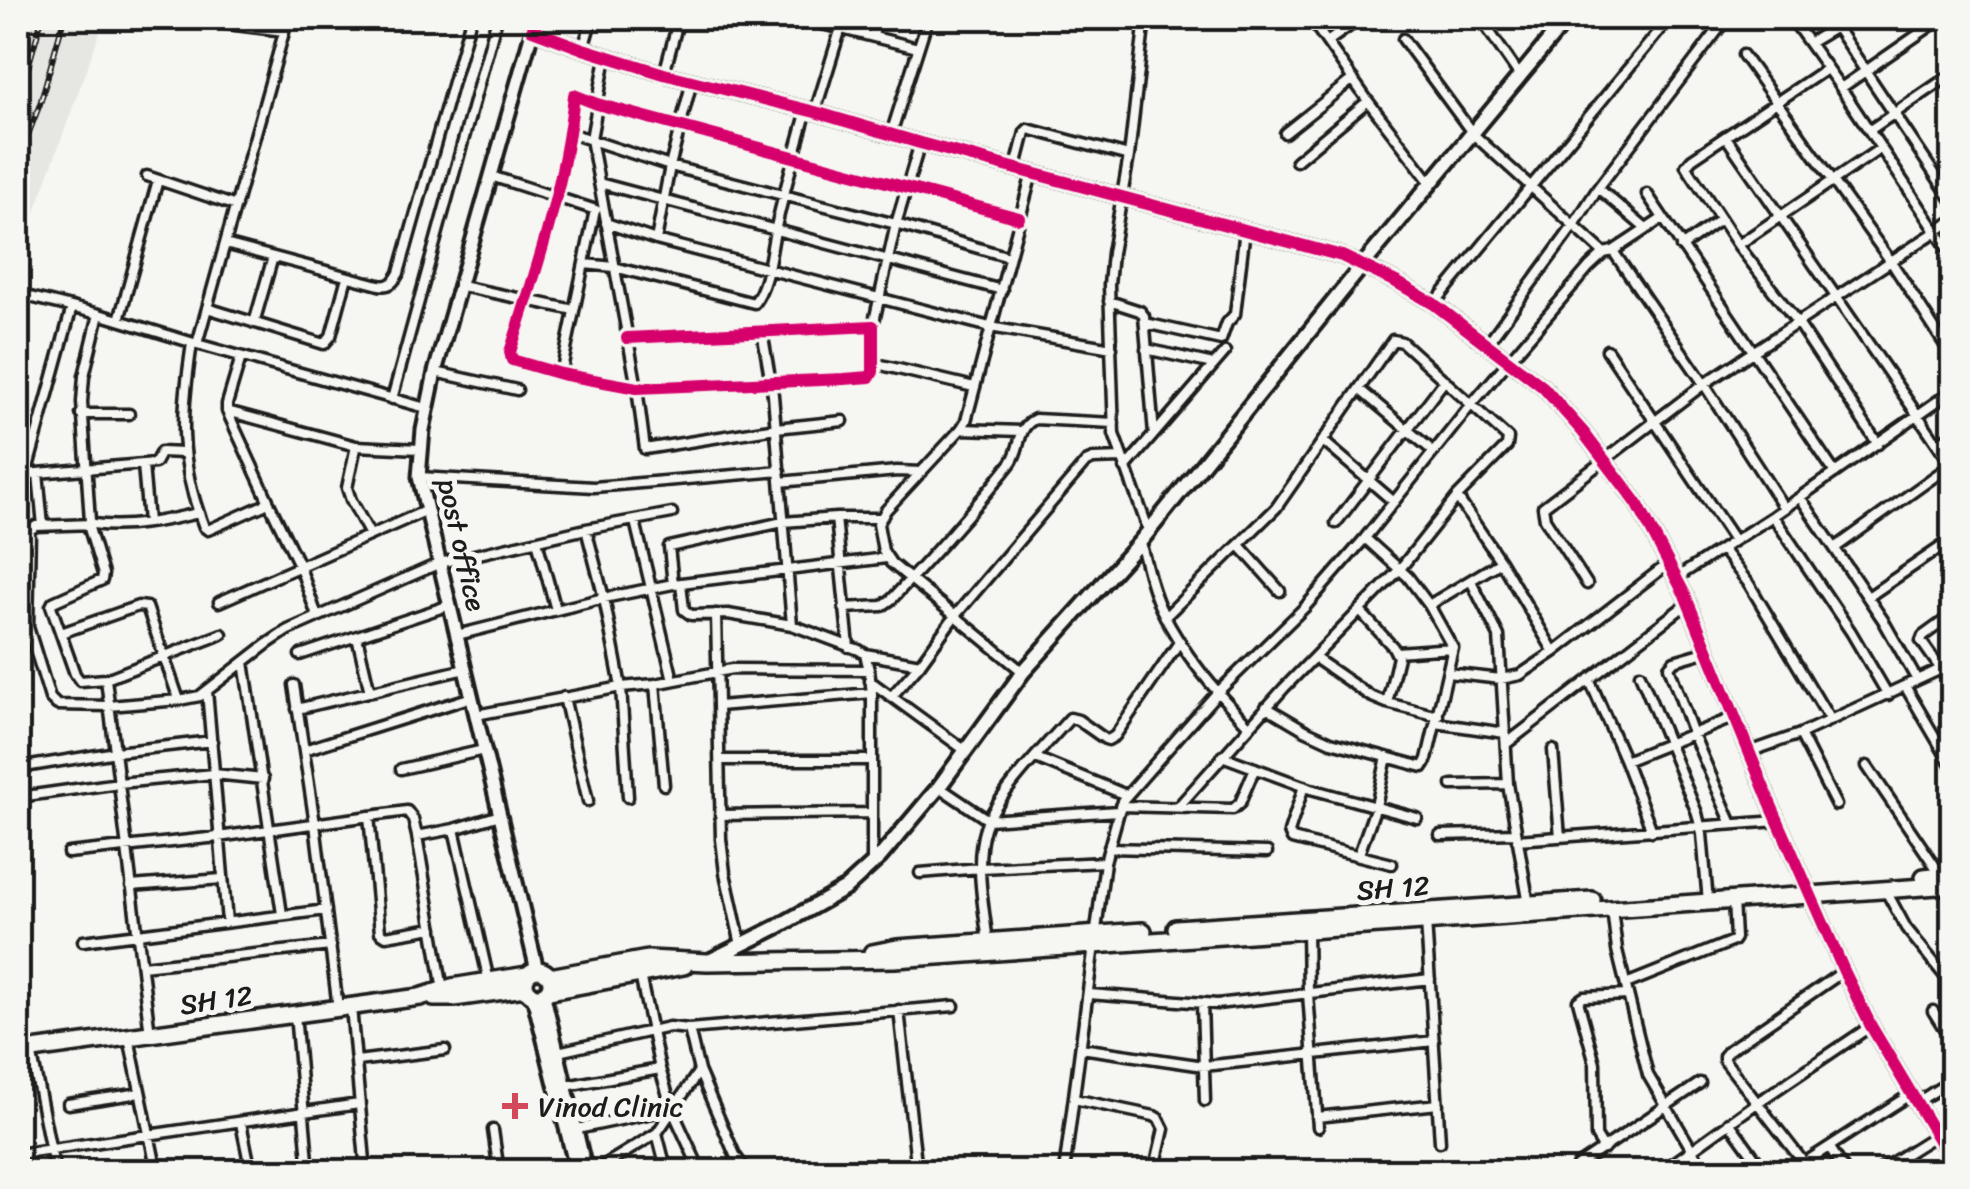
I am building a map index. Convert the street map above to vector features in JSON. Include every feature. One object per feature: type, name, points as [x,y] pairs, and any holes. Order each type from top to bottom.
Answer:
[{"type":"highway","name":"SH 12","points":[[1096,939],[1307,930],[1530,909],[1612,908],[1708,897],[1733,900],[1809,890],[1886,890],[1949,878]]},
{"type":"highway","name":"SH 12","points":[[444,994],[489,981],[538,984],[648,959],[895,960],[988,947],[1949,878]]},
{"type":"highway","name":"SH 12","points":[[24,1051],[444,994],[640,975],[707,962]]},
{"type":"main road","points":[[707,962],[846,888],[872,863],[938,788],[1024,672],[1145,537],[1362,266],[1568,18]]},
{"type":"street","points":[[268,500],[208,530],[188,484],[183,453],[186,391],[195,344],[288,18]]},
{"type":"street","points":[[225,244],[386,286],[395,281],[471,18]]},
{"type":"street","points":[[392,399],[496,18]]},
{"type":"street","points":[[582,49],[592,18]]},
{"type":"street","points":[[664,74],[679,18]]},
{"type":"street","points":[[798,18],[918,48]]},
{"type":"street","points":[[585,264],[614,267],[754,303],[767,268],[794,157],[844,18]]},
{"type":"street","points":[[872,35],[878,18]]},
{"type":"street","points":[[892,134],[928,18]]},
{"type":"street","points":[[1146,18],[1112,253],[1109,301],[1114,423],[1145,537],[1156,597],[1180,641],[1217,692],[1249,726]]},
{"type":"street","points":[[1310,18],[1430,183]]},
{"type":"street","points":[[1326,42],[1361,18]]},
{"type":"street","points":[[1480,18],[1520,77]]},
{"type":"street","points":[[1434,304],[1670,18]]},
{"type":"street","points":[[1487,344],[1726,18]]},
{"type":"street","points":[[1791,18],[1952,255]]},
{"type":"street","points":[[1810,43],[1851,18]]},
{"type":"street","points":[[1841,88],[1942,18]]},
{"type":"street","points":[[187,19],[284,31]]},
{"type":"street","points":[[534,24],[582,49],[664,74],[1324,250],[1434,304],[1544,388],[1637,503],[1670,563],[1844,971],[1871,1026],[1952,1162]]},
{"type":"street","name":"post office","points":[[534,24],[435,372],[426,408],[419,478],[538,984]]},
{"type":"street","points":[[1836,28],[1952,200]]},
{"type":"street","points":[[1403,39],[1473,134],[1608,252],[1704,384],[1784,508]]},
{"type":"street","points":[[1742,55],[1892,263],[1952,356]]},
{"type":"street","points":[[562,374],[599,211],[599,183],[591,139],[606,57]]},
{"type":"street","points":[[1826,68],[1686,166],[1878,444]]},
{"type":"street","points":[[1870,130],[1952,74]]},
{"type":"street","points":[[1284,133],[1352,79]]},
{"type":"street","points":[[656,240],[692,82]]},
{"type":"street","points":[[920,143],[906,187],[887,259],[873,326],[870,378],[637,388],[562,374],[510,358],[555,198],[574,96],[597,104],[680,126],[794,157],[906,187],[1020,218]]},
{"type":"street","points":[[1296,161],[1368,101]]},
{"type":"street","points":[[1016,168],[1028,129],[1129,156]]},
{"type":"street","points":[[570,133],[670,166],[1009,257]]},
{"type":"street","points":[[1726,137],[1952,464],[1835,548]]},
{"type":"street","points":[[1738,245],[1882,148]]},
{"type":"street","points":[[1024,672],[886,558],[878,532],[880,518],[961,429],[969,414],[1032,173]]},
{"type":"street","points":[[147,176],[236,206]]},
{"type":"street","points":[[491,176],[599,211],[606,223],[645,448],[843,421]]},
{"type":"street","points":[[119,320],[158,180]]},
{"type":"street","points":[[599,183],[1002,290]]},
{"type":"street","points":[[1598,188],[1646,229]]},
{"type":"street","points":[[1647,194],[1835,473]]},
{"type":"street","points":[[1064,1172],[1104,862],[1126,795],[1217,692],[1305,607],[1589,267],[1663,218]]},
{"type":"street","points":[[1681,246],[1721,219]]},
{"type":"street","points":[[1587,584],[1542,512],[1546,504],[1704,384],[1952,221]]},
{"type":"street","points":[[606,223],[656,240],[990,327],[1112,348]]},
{"type":"street","points":[[1145,322],[1221,340],[1235,314],[1244,229]]},
{"type":"street","points":[[254,323],[273,257]]},
{"type":"street","points":[[207,308],[324,344],[331,336],[347,277]]},
{"type":"street","points":[[460,286],[574,310]]},
{"type":"street","points":[[18,294],[426,408]]},
{"type":"street","points":[[1109,301],[1140,311],[1145,322],[1154,434]]},
{"type":"street","points":[[18,504],[72,307]]},
{"type":"street","points":[[99,314],[84,376],[82,414],[90,524],[103,578],[53,602],[52,610],[75,674],[80,681],[106,679],[222,634]]},
{"type":"street","points":[[627,338],[873,326]]},
{"type":"street","points":[[762,331],[776,428],[792,624]]},
{"type":"street","points":[[1165,617],[1276,508],[1397,340],[1506,434],[1509,442],[1400,569],[1266,707],[1178,807]]},
{"type":"street","points":[[1146,349],[1213,364]]},
{"type":"street","points":[[1607,350],[1734,540]]},
{"type":"street","points":[[1126,468],[1225,352]]},
{"type":"street","points":[[241,357],[227,411],[300,567],[317,616]]},
{"type":"street","points":[[873,363],[974,387]]},
{"type":"street","points":[[435,372],[517,390]]},
{"type":"street","points":[[1336,523],[1445,380]]},
{"type":"street","points":[[1359,390],[1434,452]]},
{"type":"street","points":[[1676,578],[1773,516],[1952,391]]},
{"type":"street","points":[[227,411],[356,446],[420,449]]},
{"type":"street","points":[[82,414],[130,414]]},
{"type":"street","points":[[844,608],[882,606],[910,579],[1014,459],[1024,425],[1035,419],[1114,423]]},
{"type":"street","points":[[961,429],[1022,431]]},
{"type":"street","points":[[1938,444],[1952,434]]},
{"type":"street","points":[[1323,442],[1394,502]]},
{"type":"street","points":[[356,446],[347,488],[370,536]]},
{"type":"street","points":[[26,474],[157,463],[161,452],[183,453]]},
{"type":"street","points":[[892,696],[1086,462],[1122,458]]},
{"type":"street","points":[[142,464],[148,522]]},
{"type":"street","points":[[780,482],[898,470],[922,472]]},
{"type":"street","points":[[419,478],[594,487],[780,471]]},
{"type":"street","points":[[38,473],[43,526]]},
{"type":"street","points":[[1458,497],[1502,562],[1554,652]]},
{"type":"street","points":[[1800,497],[1868,597],[1917,680]]},
{"type":"street","points":[[220,602],[425,511]]},
{"type":"street","points":[[198,513],[148,522],[43,526],[30,530],[28,622],[50,698],[56,705],[109,706],[192,698],[208,691],[277,637],[440,563],[672,513]]},
{"type":"street","points":[[1773,516],[1888,695]]},
{"type":"street","points":[[836,518],[849,647]]},
{"type":"street","points":[[880,518],[783,522],[669,547],[682,604],[691,615],[737,615],[792,624],[865,654],[920,664]]},
{"type":"street","points":[[634,521],[672,680]]},
{"type":"street","points":[[586,530],[621,686],[628,797]]},
{"type":"street","points":[[1266,707],[1331,742],[1423,767],[1453,648],[1429,605],[1400,569],[1365,538]]},
{"type":"street","points":[[537,541],[556,610]]},
{"type":"street","points":[[1240,545],[1280,591]]},
{"type":"street","points":[[1868,597],[1942,547],[1952,547]]},
{"type":"street","points":[[1722,549],[1805,674],[1830,720]]},
{"type":"street","points":[[457,635],[677,583],[886,558]]},
{"type":"street","points":[[1429,605],[1502,562]]},
{"type":"street","points":[[1448,673],[1500,679],[1520,675],[1670,563]]},
{"type":"street","points":[[1471,581],[1498,636],[1508,784],[1530,909]]},
{"type":"street","points":[[1506,744],[1688,603]]},
{"type":"street","points":[[61,633],[144,605],[150,612],[179,700]]},
{"type":"street","points":[[300,655],[450,605]]},
{"type":"street","points":[[1360,611],[1396,652],[1387,703]]},
{"type":"street","points":[[716,614],[724,873],[741,945]]},
{"type":"street","points":[[1948,676],[1921,638],[1952,615]]},
{"type":"street","points":[[357,637],[370,692]]},
{"type":"street","points":[[988,947],[980,868],[984,830],[1000,799],[1070,718],[1104,739],[1116,736],[1180,641]]},
{"type":"street","points":[[1396,652],[1453,648]]},
{"type":"street","points":[[1708,650],[1674,661],[1669,667],[1732,824]]},
{"type":"street","points":[[865,654],[872,693],[872,863]]},
{"type":"street","points":[[1314,658],[1360,691],[1387,703],[1437,719],[1505,733]]},
{"type":"street","points":[[244,662],[282,914]]},
{"type":"street","points":[[298,710],[465,669]]},
{"type":"street","points":[[476,715],[717,671],[868,670]]},
{"type":"street","points":[[1640,674],[1700,826],[1708,897]]},
{"type":"street","points":[[1748,752],[1800,734],[1917,680],[1948,676]]},
{"type":"street","points":[[106,679],[150,1034]]},
{"type":"street","points":[[870,681],[966,750]]},
{"type":"street","points":[[1590,681],[1652,832]]},
{"type":"street","points":[[294,684],[331,946],[357,1060],[366,1172]]},
{"type":"street","points":[[656,684],[664,785]]},
{"type":"street","points":[[1906,686],[1952,766]]},
{"type":"street","points":[[208,691],[227,922]]},
{"type":"street","points":[[718,706],[872,693]]},
{"type":"street","points":[[304,750],[472,697]]},
{"type":"street","points":[[564,697],[588,801]]},
{"type":"street","points":[[1625,762],[1735,717]]},
{"type":"street","points":[[1800,734],[1836,805]]},
{"type":"street","points":[[18,768],[212,741]]},
{"type":"street","points":[[400,769],[484,750]]},
{"type":"street","points":[[1553,750],[1560,837]]},
{"type":"street","points":[[1222,756],[1304,786],[1417,818]]},
{"type":"street","points":[[1358,854],[1376,806],[1387,757]]},
{"type":"street","points":[[1036,758],[1126,795]]},
{"type":"street","points":[[720,760],[871,760]]},
{"type":"street","points":[[1867,766],[1949,878]]},
{"type":"street","points":[[938,788],[988,820],[1119,808],[1233,809],[1240,803],[1255,768]]},
{"type":"street","points":[[19,798],[214,774],[262,778]]},
{"type":"street","points":[[1452,785],[1508,784]]},
{"type":"street","points":[[1304,786],[1290,836],[1392,864]]},
{"type":"street","points":[[68,853],[218,838],[407,811],[418,836],[444,994]]},
{"type":"street","points":[[720,814],[872,813]]},
{"type":"street","points":[[418,836],[500,815]]},
{"type":"street","points":[[369,816],[380,932],[386,936],[433,928]]},
{"type":"street","points":[[1440,835],[1560,837],[1778,822]]},
{"type":"street","points":[[454,829],[489,981]]},
{"type":"street","points":[[1109,848],[1268,852]]},
{"type":"street","points":[[920,873],[1104,862]]},
{"type":"street","points":[[131,886],[222,879]]},
{"type":"street","points":[[1886,890],[1906,928],[1951,978]]},
{"type":"street","points":[[1626,984],[1734,941],[1733,900]]},
{"type":"street","points":[[1612,908],[1616,941],[1648,1075],[1705,1172]]},
{"type":"street","points":[[83,942],[326,910]]},
{"type":"street","points":[[1426,921],[1440,1142]]},
{"type":"street","points":[[1307,930],[1317,1122],[1438,1104]]},
{"type":"street","points":[[142,966],[331,946]]},
{"type":"street","points":[[1844,971],[1726,1052],[1724,1060],[1801,1162],[1952,1080]]},
{"type":"street","points":[[640,975],[672,1109],[700,1170]]},
{"type":"street","points":[[1089,994],[1202,1004],[1235,1003],[1430,979]]},
{"type":"street","points":[[538,984],[590,1172],[657,1133],[699,1071]]},
{"type":"street","points":[[538,984],[577,1172]]},
{"type":"street","points":[[1604,1149],[1596,1136],[1595,1064],[1578,1001],[1584,997],[1628,995]]},
{"type":"street","points":[[1202,1004],[1205,1101]]},
{"type":"street","points":[[558,1052],[669,1027],[689,1029],[954,1006]]},
{"type":"street","points":[[899,1010],[916,1172]]},
{"type":"street","points":[[1933,1011],[1952,1040]]},
{"type":"street","points":[[295,1014],[310,1172]]},
{"type":"street","points":[[1661,1172],[1871,1026]]},
{"type":"street","points":[[689,1029],[699,1071],[735,1155],[747,1172]]},
{"type":"street","points":[[129,1038],[158,1172]]},
{"type":"street","points":[[1081,1048],[1204,1066],[1434,1042]]},
{"type":"street","points":[[357,1060],[445,1050]]},
{"type":"street","points":[[24,1051],[55,1172]]},
{"type":"street","points":[[566,1086],[660,1069]]},
{"type":"street","points":[[1577,1166],[1700,1083]]},
{"type":"street","points":[[68,1104],[140,1093]]},
{"type":"street","points":[[1074,1099],[1159,1119],[1164,1129],[1154,1172]]},
{"type":"street","points":[[18,1154],[359,1104]]},
{"type":"street","points":[[578,1129],[672,1109]]},
{"type":"street","points":[[241,1122],[250,1172]]},
{"type":"street","points":[[1729,1122],[1765,1172]]},
{"type":"street","points":[[492,1130],[500,1172]]},
{"type":"street","points":[[657,1133],[667,1172]]},
{"type":"street","points":[[1877,1172],[1936,1135]]},
{"type":"street","points":[[1830,1148],[1846,1172]]},
{"type":"shaded area","points":[[18,18],[105,18],[18,259]]},
{"type":"railway","points":[[18,40],[22,18]]},
{"type":"railway","points":[[18,103],[42,18]]},
{"type":"railway","points":[[18,161],[40,104],[64,18]]},
{"type":"cycle path","points":[[532,30],[664,74],[1342,256],[1434,304],[1543,387],[1637,503],[1685,595],[1844,971],[1871,1026],[1952,1162]]},
{"type":"cycle path","points":[[627,338],[873,326],[873,372],[870,377],[844,379],[637,388],[512,360],[510,352],[557,193],[574,95],[1019,218]]},
{"type":"place","name":"Vinod Clinic","points":[[515,1106]]}]
